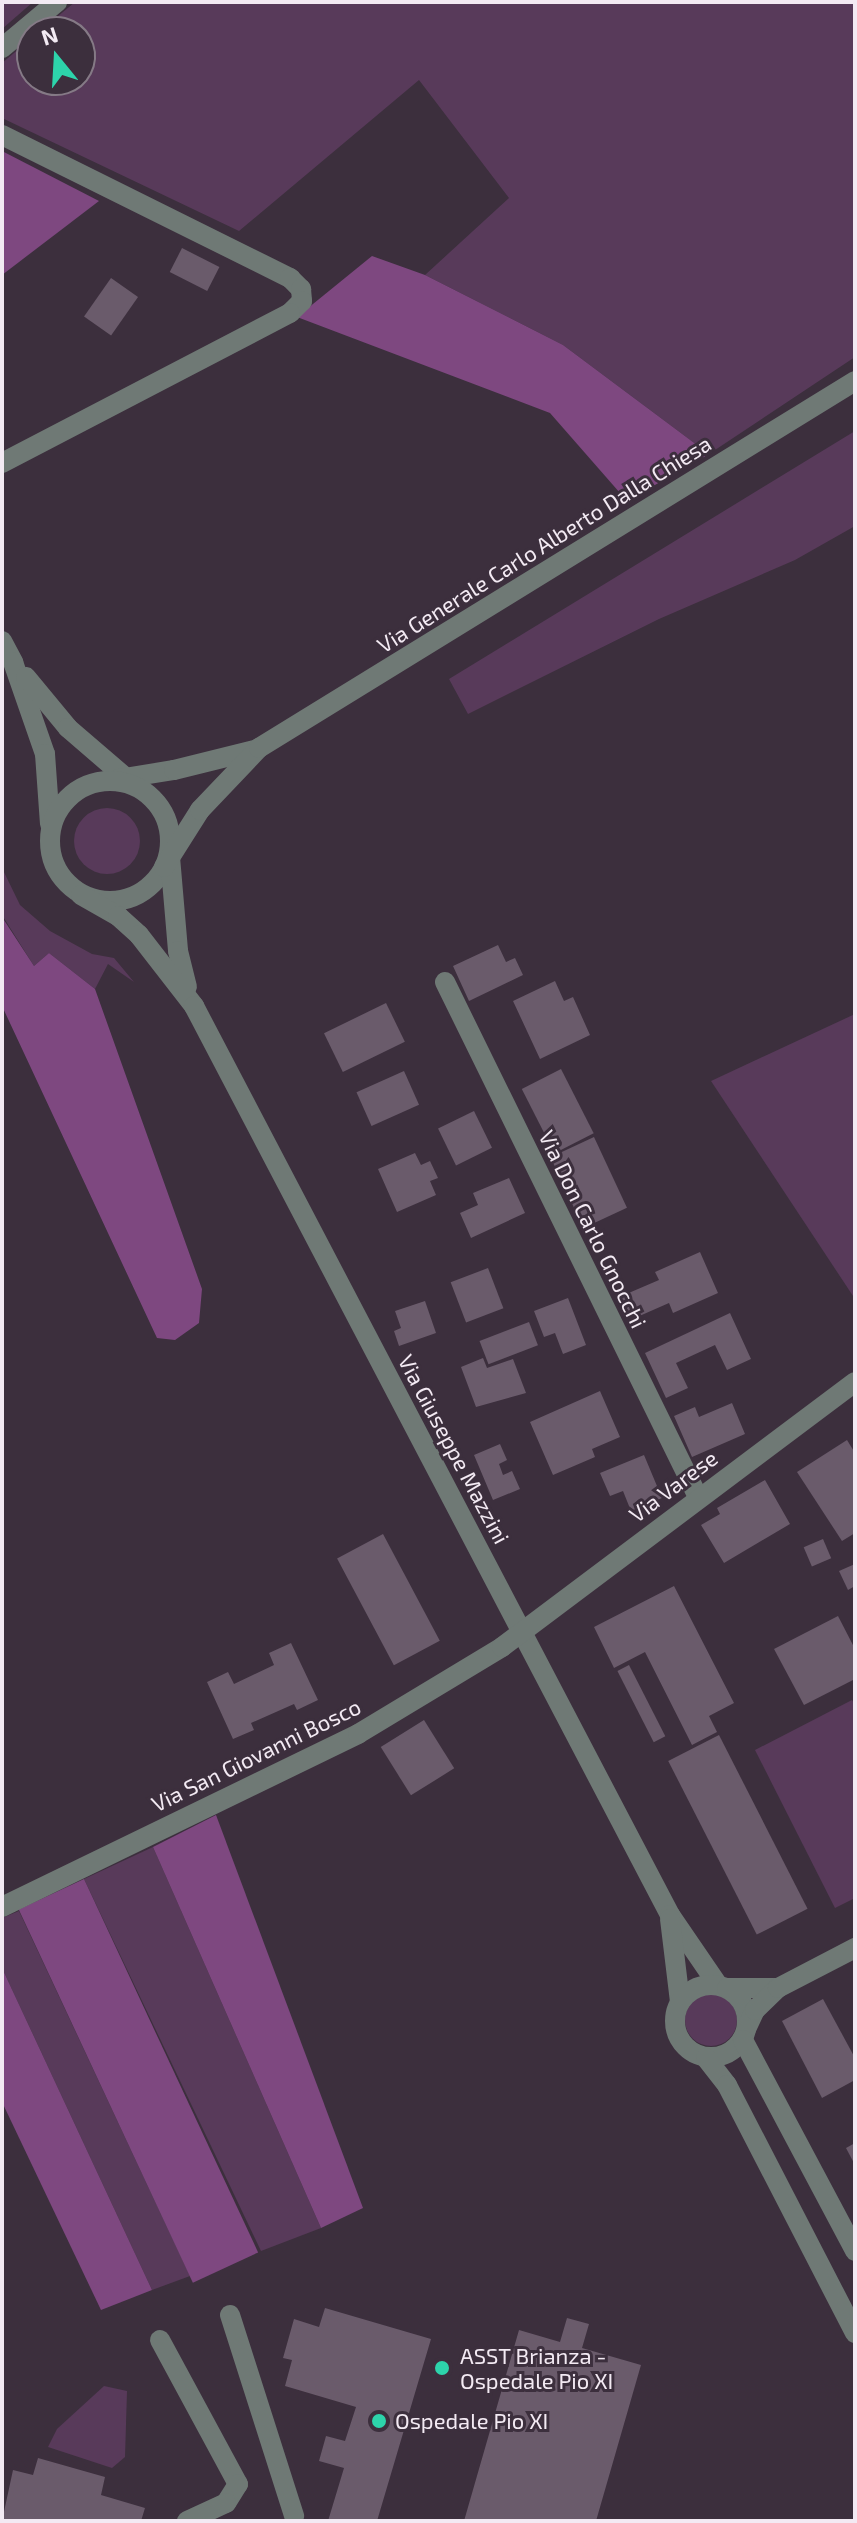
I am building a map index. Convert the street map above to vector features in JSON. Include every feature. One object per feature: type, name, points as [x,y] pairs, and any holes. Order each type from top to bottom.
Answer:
[{"type":"street","points":[[2,48],[57,2]]},
{"type":"street","points":[[2,135],[290,278],[301,289],[302,301],[290,313],[2,463]]},
{"type":"street","name":"Via Generale Carlo Alberto Dalla Chiesa","points":[[168,854],[206,803],[259,748],[855,381]]},
{"type":"street","points":[[2,641],[13,662],[45,754],[51,795],[50,840],[56,870],[81,895],[106,902],[130,898],[148,888],[168,854],[162,811],[62,721],[13,662]]},
{"type":"street","name":"Via Generale Carlo Alberto Dalla Chiesa","points":[[100,782],[185,768],[259,748]]},
{"type":"street","points":[[50,840],[53,820],[64,802],[79,789],[100,782],[122,783],[141,790]]},
{"type":"street","name":"Via Giuseppe Mazzini","points":[[168,854],[178,951],[194,1006]]},
{"type":"street","name":"Via Giuseppe Mazzini","points":[[81,895],[129,925],[153,950],[194,1006],[670,1915],[722,1987]]},
{"type":"street","name":"Via Don Carlo Gnocchi","points":[[445,982],[698,1497]]},
{"type":"street","name":"Via Varese","points":[[523,1632],[698,1497],[855,1382]]},
{"type":"street","name":"Via San Giovanni Bosco","points":[[2,1907],[358,1734],[523,1632]]},
{"type":"street","name":"Via Giuseppe Mazzini","points":[[670,1915],[680,2002]]},
{"type":"street","points":[[706,2058],[733,2051],[755,2010],[778,1988],[855,1948]]},
{"type":"street","points":[[722,1987],[739,1998],[746,2012],[745,2033],[855,2251]]},
{"type":"street","points":[[778,1988],[693,1990],[680,2002],[675,2029],[691,2052],[706,2058],[727,2085],[855,2333]]},
{"type":"street","points":[[230,2315],[294,2516]]},
{"type":"street","points":[[160,2340],[238,2484],[226,2503],[187,2521]]},
{"type":"shaded area","points":[[2,2],[33,2],[16,16],[2,29]]},
{"type":"shaded area","points":[[75,2],[855,2],[855,357],[709,454],[563,345],[425,275],[509,198],[419,80],[239,231],[2,118],[2,63],[16,51],[16,96],[96,96],[96,16],[58,16]]},
{"type":"shaded area","points":[[2,151],[99,201],[2,275]]},
{"type":"shaded area","points":[[372,256],[425,275],[563,345],[709,454],[627,501],[550,413],[297,317]]},
{"type":"shaded area","points":[[855,431],[855,526],[795,560],[659,619],[468,714],[449,679]]},
{"type":"shaded area","points":[[100,808],[114,808],[126,813],[135,822],[140,841],[138,854],[131,865],[114,874],[100,874],[88,869],[79,860],[74,848],[74,834],[79,822],[88,813]]},
{"type":"shaded area","points":[[2,868],[20,905],[50,931],[92,954],[114,958],[134,982],[108,964],[95,989],[49,953],[34,966],[2,915]]},
{"type":"shaded area","points":[[2,917],[34,966],[49,953],[95,989],[202,1289],[199,1323],[175,1340],[157,1338],[2,1006]]},
{"type":"shaded area","points":[[855,1014],[855,1299],[711,1081]]},
{"type":"shaded area","points":[[852,1700],[855,1705],[855,1898],[835,1908],[755,1750]]},
{"type":"shaded area","points":[[216,1815],[363,2208],[321,2228],[153,1847]]},
{"type":"shaded area","points":[[153,1847],[321,2228],[261,2251],[84,1879]]},
{"type":"shaded area","points":[[84,1879],[258,2252],[193,2283],[19,1909]]},
{"type":"shaded area","points":[[19,1911],[190,2276],[152,2290],[2,1968],[2,1918]]},
{"type":"shaded area","points":[[2,1968],[152,2290],[101,2310],[2,2102]]},
{"type":"shaded area","points":[[711,1994],[729,2002],[737,2020],[729,2038],[711,2046],[693,2038],[685,2020],[693,2002]]},
{"type":"shaded area","points":[[104,2386],[127,2391],[125,2457],[112,2468],[48,2447],[57,2429]]},
{"type":"building","points":[[182,248],[219,267],[207,291],[170,272]]},
{"type":"building","points":[[111,278],[138,297],[111,335],[84,317]]},
{"type":"building","points":[[498,945],[506,962],[515,958],[523,975],[469,1001],[453,966]]},
{"type":"building","points":[[555,981],[564,1001],[573,997],[590,1035],[540,1059],[513,1001]]},
{"type":"building","points":[[386,1003],[405,1042],[343,1072],[324,1033]]},
{"type":"building","points":[[561,1069],[594,1133],[554,1153],[522,1089]]},
{"type":"building","points":[[404,1071],[419,1105],[372,1126],[356,1092]]},
{"type":"building","points":[[474,1111],[492,1148],[456,1165],[438,1129]]},
{"type":"building","points":[[594,1137],[627,1208],[583,1228],[550,1157]]},
{"type":"building","points":[[415,1153],[421,1165],[430,1161],[438,1178],[430,1181],[436,1195],[397,1212],[378,1169]]},
{"type":"building","points":[[509,1178],[525,1213],[471,1238],[460,1213],[478,1205],[473,1193]]},
{"type":"building","points":[[700,1252],[718,1293],[673,1313],[669,1303],[628,1321],[617,1298],[659,1280],[655,1272]]},
{"type":"building","points":[[488,1268],[503,1308],[466,1322],[451,1282]]},
{"type":"building","points":[[568,1298],[586,1345],[563,1354],[555,1333],[544,1337],[534,1311]]},
{"type":"building","points":[[425,1301],[436,1333],[399,1346],[394,1331],[401,1328],[395,1311]]},
{"type":"building","points":[[730,1313],[751,1359],[727,1370],[715,1345],[676,1363],[688,1388],[666,1398],[645,1353]]},
{"type":"building","points":[[529,1322],[538,1345],[488,1364],[480,1341]]},
{"type":"building","points":[[483,1358],[487,1368],[513,1359],[526,1393],[476,1407],[461,1367]]},
{"type":"building","points":[[600,1391],[620,1437],[592,1449],[595,1457],[553,1475],[530,1422]]},
{"type":"building","points":[[732,1403],[745,1434],[692,1457],[674,1416],[695,1407],[699,1417]]},
{"type":"building","points":[[847,1440],[855,1453],[855,1533],[842,1541],[797,1472]]},
{"type":"building","points":[[500,1444],[507,1460],[499,1464],[503,1475],[512,1471],[520,1489],[493,1500],[474,1455]]},
{"type":"building","points":[[644,1455],[662,1498],[631,1511],[623,1491],[610,1496],[600,1473]]},
{"type":"building","points":[[765,1480],[790,1524],[724,1563],[701,1525],[720,1514],[717,1508]]},
{"type":"building","points":[[383,1534],[440,1641],[394,1665],[337,1558]]},
{"type":"building","points":[[823,1539],[831,1558],[812,1567],[804,1547]]},
{"type":"building","points":[[855,1564],[855,1586],[848,1590],[839,1571]]},
{"type":"building","points":[[674,1586],[734,1703],[709,1716],[717,1732],[692,1745],[645,1652],[614,1668],[594,1627]]},
{"type":"building","points":[[838,1616],[855,1649],[855,1679],[804,1705],[774,1649]]},
{"type":"building","points":[[291,1643],[318,1700],[297,1710],[294,1704],[251,1723],[254,1730],[233,1739],[207,1682],[228,1672],[234,1684],[274,1665],[269,1653]]},
{"type":"building","points":[[629,1665],[665,1736],[654,1742],[617,1671]]},
{"type":"building","points":[[424,1720],[454,1768],[411,1795],[381,1747]]},
{"type":"building","points":[[719,1735],[808,1909],[757,1935],[668,1761]]},
{"type":"building","points":[[823,1999],[855,2058],[855,2080],[822,2098],[782,2021]]},
{"type":"building","points":[[855,2143],[855,2165],[846,2148]]},
{"type":"building","name":"Ospedale Pio XI","points":[[325,2308],[431,2339],[377,2521],[328,2521],[344,2468],[319,2461],[326,2436],[345,2441],[356,2407],[285,2386],[292,2360],[283,2358],[294,2319],[319,2327]]},
{"type":"building","points":[[567,2318],[589,2324],[582,2348],[641,2365],[596,2521],[464,2521],[519,2330],[560,2342]]},
{"type":"building","points":[[38,2458],[105,2477],[101,2495],[145,2508],[141,2521],[2,2521],[13,2470],[33,2475]]},
{"type":"place","name":"ASST Brianza - Ospedale Pio XI","points":[[442,2368]]},
{"type":"place","name":"Ospedale Pio XI","points":[[379,2421]]}]
